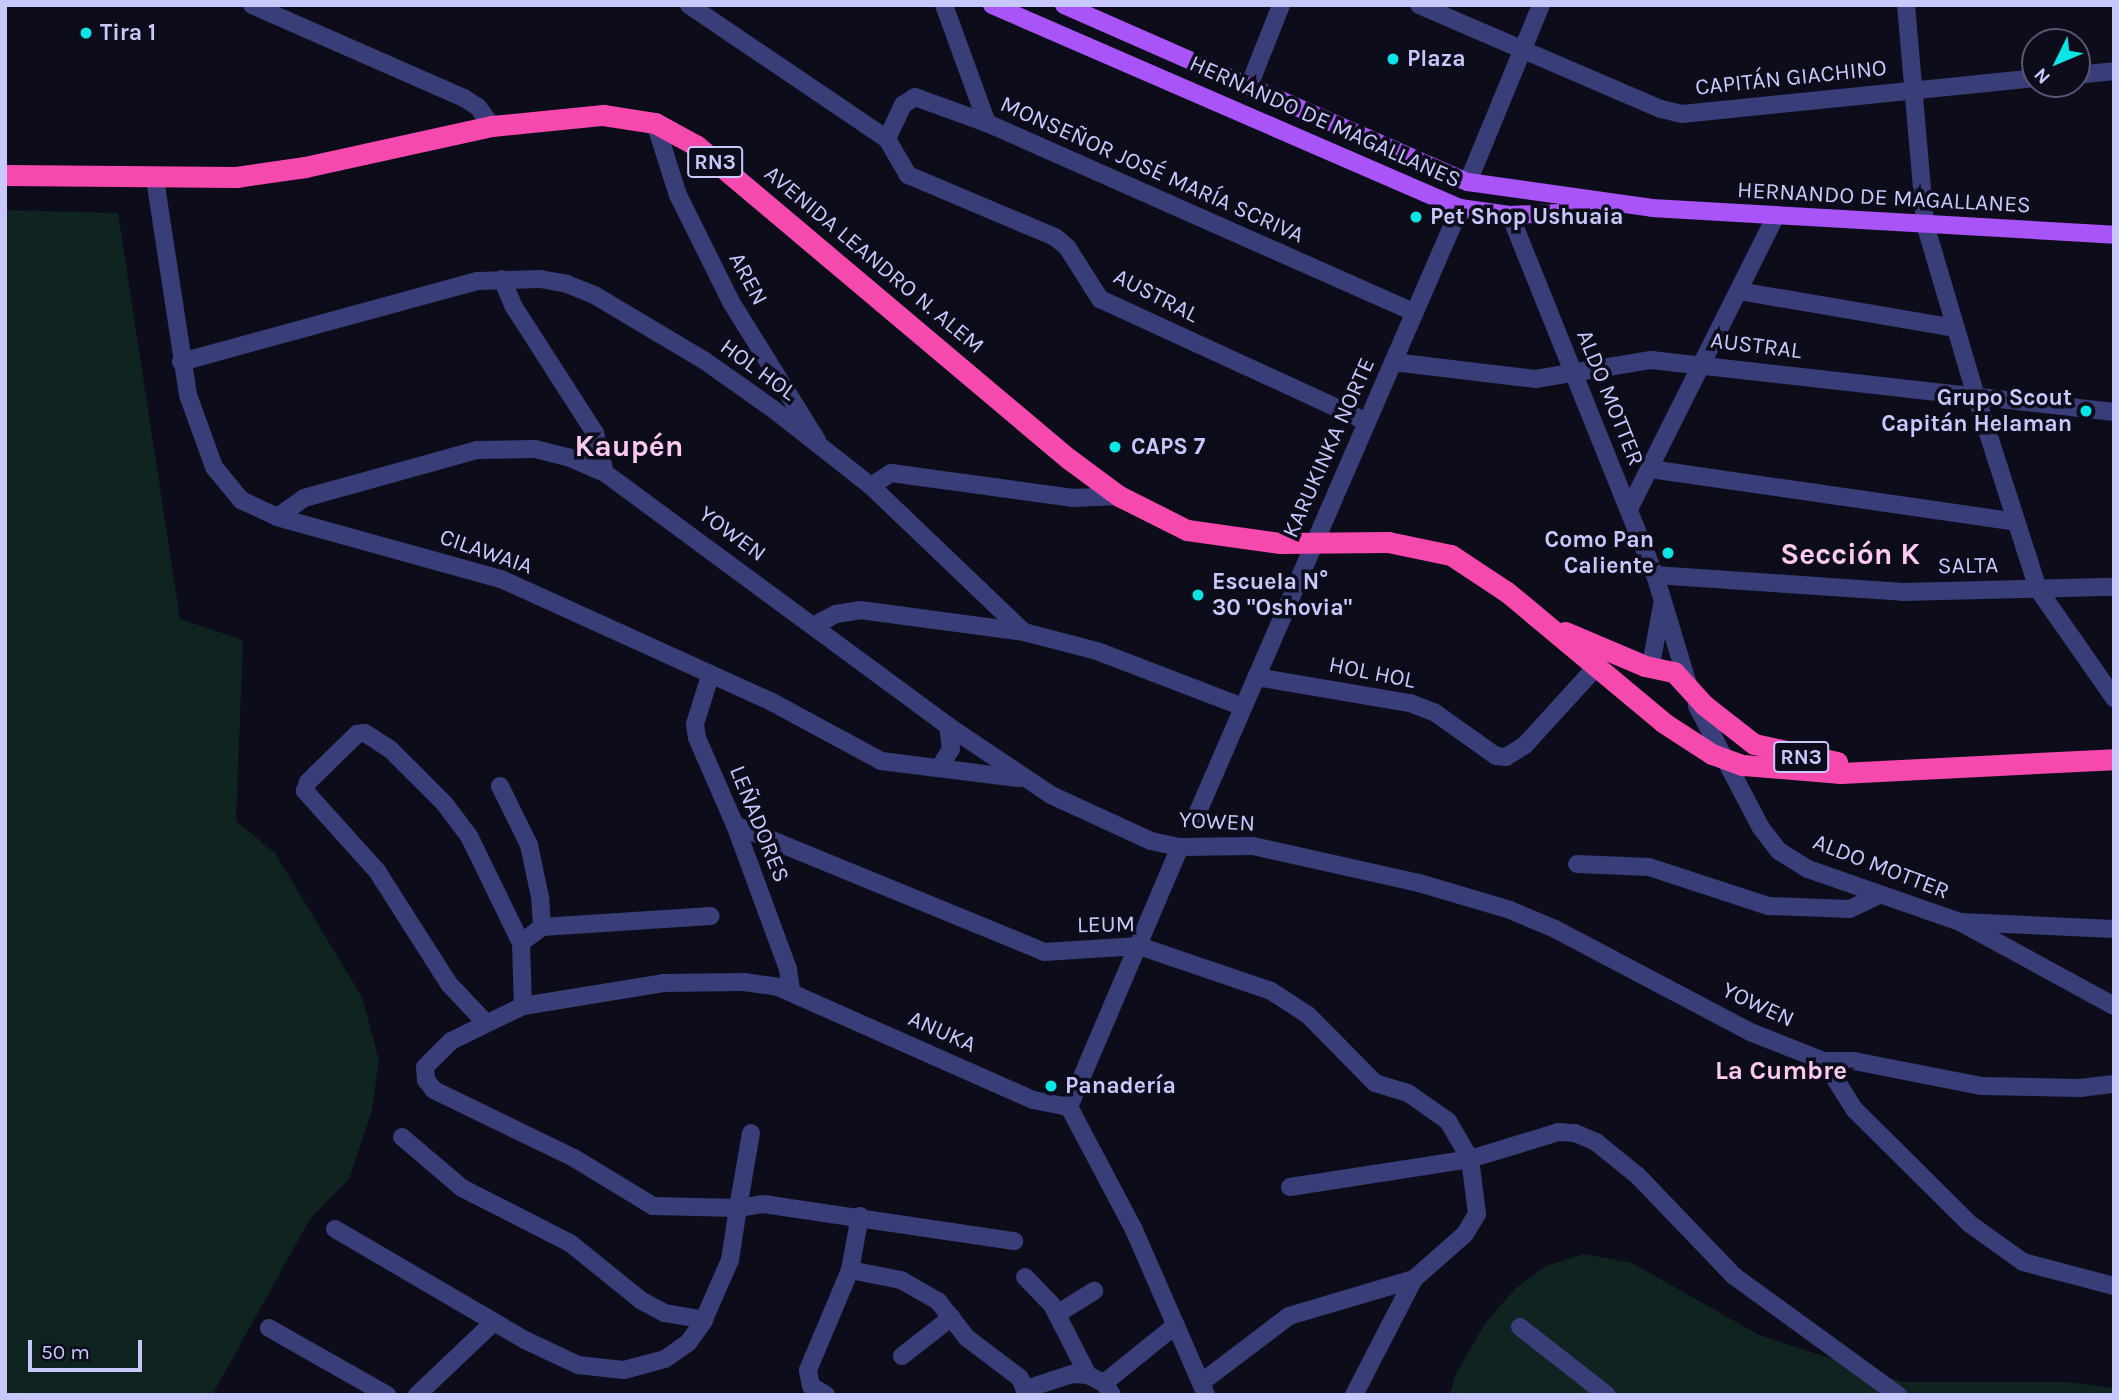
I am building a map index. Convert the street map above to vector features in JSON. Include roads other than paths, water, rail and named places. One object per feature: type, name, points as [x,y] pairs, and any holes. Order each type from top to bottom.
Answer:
[{"type":"highway","name":"AVENIDA LEANDRO N. ALEM","points":[[5,175],[155,179],[273,172],[492,126],[603,115],[655,123],[697,146],[1119,496],[1186,530],[1213,537],[1388,542],[1451,555],[1480,572],[1664,723],[1724,759],[1799,773],[1922,771],[2114,759]]},
{"type":"highway","name":"AVENIDA LEANDRO N. ALEM","points":[[1537,617],[1648,665],[1668,668],[1694,696],[1738,733],[1765,748],[1797,757],[1922,771]]},
{"type":"highway","points":[[1636,698],[1636,680],[1648,665]]},
{"type":"highway","points":[[1664,723],[1681,723],[1694,696]]},
{"type":"main road","name":"HERNANDO DE MAGALLANES","points":[[992,5],[1460,208],[1510,215],[1652,208]]},
{"type":"main road","name":"HERNANDO DE MAGALLANES","points":[[1064,5],[1468,182],[1652,208],[2114,236]]},
{"type":"street","points":[[252,5],[464,98],[478,107],[492,126]]},
{"type":"street","points":[[689,5],[887,139]]},
{"type":"street","points":[[944,5],[988,123]]},
{"type":"street","points":[[1249,86],[1281,5]]},
{"type":"street","name":"CAPITÁN GIACHINO","points":[[1419,5],[1661,109],[1682,114],[2021,79]]},
{"type":"street","points":[[1468,182],[1541,5]]},
{"type":"street","points":[[1906,5],[1925,224],[1977,399],[2038,589],[2114,698]]},
{"type":"street","points":[[2091,73],[2114,71]]},
{"type":"street","name":"MONSEÑOR JOSÉ MARÍA SCRIVA","points":[[887,139],[903,105],[915,97],[988,123],[1415,313]]},
{"type":"street","name":"AREN","points":[[655,123],[678,195],[731,302],[820,447]]},
{"type":"street","name":"AUSTRAL","points":[[887,139],[908,175],[1055,237],[1067,247],[1100,299],[1365,421]]},
{"type":"street","name":"CILAWAIA","points":[[155,179],[181,362],[200,437],[214,467],[241,500],[277,517],[501,579],[772,702],[881,761],[1022,778]]},
{"type":"street","name":"KARUKINKA NORTE","points":[[1197,814],[1365,421],[1460,208]]},
{"type":"street","name":"ALDO MOTTER","points":[[1510,215],[1655,575],[1694,696],[1761,828],[1779,851],[1808,869],[1877,896],[1960,922],[2114,1006]]},
{"type":"street","points":[[1629,509],[1776,216]]},
{"type":"street","points":[[502,279],[514,307],[595,433],[606,473]]},
{"type":"street","name":"HOL HOL","points":[[181,362],[478,281],[540,279],[596,296],[705,361],[871,486],[1024,632],[1097,651],[1243,707]]},
{"type":"street","points":[[1739,291],[1956,328]]},
{"type":"street","name":"AUSTRAL","points":[[1393,362],[1535,379],[1651,360],[1703,364],[1977,399],[2114,412]]},
{"type":"street","name":"YOWEN","points":[[277,517],[304,498],[477,450],[535,449],[606,473],[1022,778],[1151,841],[1180,847],[1253,846],[1419,883],[1500,906],[1555,929],[1750,1032],[1824,1061],[1854,1061],[1981,1086],[2080,1088],[2114,1084]]},
{"type":"street","points":[[1650,469],[2016,522]]},
{"type":"street","points":[[871,486],[891,472],[1073,498],[1119,496]]},
{"type":"street","name":"SALTA","points":[[1655,575],[1902,592],[2114,587]]},
{"type":"street","name":"ALDO MOTTER","points":[[1648,665],[1663,598]]},
{"type":"street","points":[[815,625],[836,614],[860,610],[1024,632]]},
{"type":"street","name":"HOL HOL","points":[[1256,677],[1410,703],[1434,712],[1496,756],[1506,757],[1525,745],[1595,668]]},
{"type":"street","name":"LEÑADORES","points":[[710,676],[695,724],[697,738],[736,825],[788,969],[791,990]]},
{"type":"street","points":[[940,767],[951,749],[948,726]]},
{"type":"street","points":[[485,1022],[449,984],[377,871],[309,799],[308,782],[357,734],[365,733],[390,749],[444,803],[469,836],[521,943],[523,1006]]},
{"type":"street","points":[[500,786],[528,845],[542,927]]},
{"type":"street","name":"LEUM","points":[[736,825],[1044,952],[1139,946],[1271,991],[1308,1015],[1375,1083],[1430,1104],[1448,1121],[1470,1159]]},
{"type":"street","points":[[1180,847],[1069,1107],[1128,1218],[1204,1388],[1289,1316],[1414,1279]]},
{"type":"street","points":[[1577,864],[1649,867],[1768,906],[1850,909],[1877,896]]},
{"type":"street","points":[[521,943],[542,927],[711,916]]},
{"type":"street","points":[[1960,922],[2114,929]]},
{"type":"street","name":"ANUKA","points":[[738,1208],[653,1206],[574,1157],[434,1090],[426,1080],[425,1067],[433,1054],[485,1022],[523,1006],[663,984],[744,982],[791,990],[1033,1100],[1069,1107]]},
{"type":"street","points":[[1824,1061],[1854,1109],[1970,1224],[2023,1262],[2114,1286]]},
{"type":"street","points":[[1290,1187],[1470,1159],[1559,1132],[1596,1142],[1638,1176],[1734,1276],[1877,1389],[1898,1395]]},
{"type":"street","points":[[335,1229],[494,1322],[578,1365],[624,1370],[677,1352],[704,1320],[730,1260],[751,1133]]},
{"type":"street","points":[[402,1136],[462,1188],[570,1243],[642,1301],[665,1313],[704,1320]]},
{"type":"street","points":[[1354,1395],[1414,1279],[1465,1234],[1477,1214],[1470,1159]]},
{"type":"street","points":[[738,1208],[763,1204],[860,1216],[1014,1241]]},
{"type":"street","points":[[826,1395],[811,1386],[808,1370],[850,1270],[860,1216]]},
{"type":"street","points":[[850,1270],[914,1286],[952,1317],[967,1338],[1020,1378],[1027,1392],[1072,1374],[1101,1384]]},
{"type":"street","points":[[1025,1277],[1057,1314],[1101,1384]]},
{"type":"street","points":[[1057,1314],[1094,1291]]},
{"type":"street","points":[[902,1356],[952,1317]]},
{"type":"street","points":[[419,1394],[494,1322]]},
{"type":"street","points":[[1101,1384],[1177,1325]]},
{"type":"street","points":[[1520,1327],[1607,1395]]},
{"type":"street","points":[[269,1328],[387,1395]]},
{"type":"place","name":"Tira 1","points":[[86,33]]},
{"type":"place","name":"Plaza","points":[[1393,59]]},
{"type":"place","name":"Pet Shop Ushuaia","points":[[1416,217]]},
{"type":"place","name":"Grupo Scout Capitán Helaman","points":[[2086,411]]},
{"type":"place","name":"CAPS 7","points":[[1115,447]]},
{"type":"place","name":"Como Pan Caliente","points":[[1668,553]]},
{"type":"place","name":"Escuela N° 30 \"Oshovia\"","points":[[1198,595]]},
{"type":"place","name":"Panadería","points":[[1051,1086]]},
{"type":"district","name":"Kaupén","points":[[629,446]]},
{"type":"district","name":"Sección K","points":[[1850,554]]},
{"type":"district","name":"La Cumbre","points":[[1781,1071]]}]
